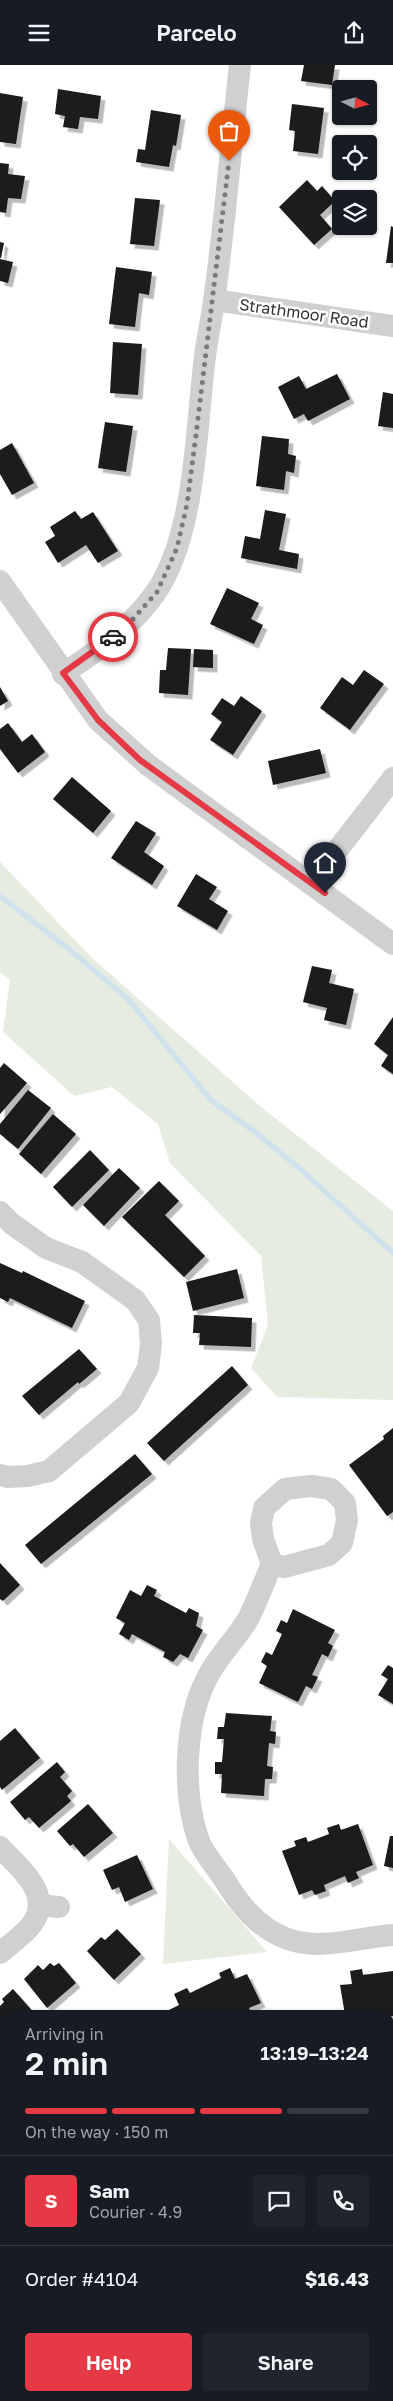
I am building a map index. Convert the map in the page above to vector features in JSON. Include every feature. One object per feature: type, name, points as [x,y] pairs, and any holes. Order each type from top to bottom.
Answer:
[{"type":"street","points":[[63,673],[98,650],[132,620],[157,592],[177,548],[187,504],[204,362],[214,300],[240,65]]},
{"type":"street","name":"Strathmoor Road","points":[[214,300],[393,326]]},
{"type":"street","points":[[0,581],[63,673],[98,720],[140,760],[312,883],[393,944]]},
{"type":"street","points":[[312,883],[393,779]]},
{"type":"street","points":[[0,1212],[12,1224],[46,1249],[82,1262],[135,1300],[149,1320],[151,1344],[148,1368],[129,1403],[49,1471],[28,1476],[8,1477],[0,1475]]},
{"type":"street","points":[[272,1564],[247,1620],[206,1678],[195,1713],[187,1751],[189,1790],[199,1843],[237,1900],[265,1929],[286,1939],[307,1944],[352,1942],[393,1935]]},
{"type":"street","points":[[0,1847],[49,1906],[38,1914],[32,1925],[0,1953]]},
{"type":"shaded area","points":[[0,862],[92,958],[261,1107],[393,1211],[393,1400],[277,1397],[251,1368],[268,1325],[261,1256],[170,1163],[158,1124],[112,1087],[74,1096],[3,1032],[10,980],[0,972]]},
{"type":"shaded area","points":[[169,1839],[267,1952],[163,1964]]},
{"type":"building","points":[[304,65],[335,65],[332,85],[301,81]]},
{"type":"building","points":[[58,89],[101,96],[98,119],[80,117],[78,129],[63,127],[65,116],[55,114]]},
{"type":"building","points":[[0,93],[23,97],[16,144],[0,142]]},
{"type":"building","points":[[292,104],[324,108],[318,154],[293,151],[295,131],[289,130]]},
{"type":"building","points":[[151,110],[181,115],[176,146],[173,145],[169,167],[136,162],[138,149],[145,150]]},
{"type":"building","points":[[0,163],[9,164],[8,174],[25,176],[21,199],[8,198],[6,213],[0,212]]},
{"type":"building","points":[[307,180],[317,191],[322,186],[332,198],[332,204],[320,215],[332,229],[314,245],[279,207]]},
{"type":"building","points":[[135,198],[160,200],[154,246],[130,244]]},
{"type":"building","points":[[391,226],[393,227],[393,263],[386,263]]},
{"type":"building","points":[[0,242],[4,243],[1,258],[0,258]]},
{"type":"building","points":[[0,259],[13,262],[8,283],[0,281]]},
{"type":"building","points":[[116,267],[152,272],[149,295],[139,293],[135,327],[109,324]]},
{"type":"building","points":[[113,342],[142,344],[138,395],[110,393]]},
{"type":"building","points":[[337,374],[350,399],[308,421],[304,414],[294,419],[278,387],[299,376],[306,389]]},
{"type":"building","points":[[383,392],[393,394],[393,428],[378,426]]},
{"type":"building","points":[[105,422],[133,426],[126,472],[98,468]]},
{"type":"building","points":[[262,436],[289,439],[288,454],[296,456],[294,473],[286,471],[284,490],[256,486]]},
{"type":"building","points":[[12,443],[34,483],[12,495],[0,474],[0,450]]},
{"type":"building","points":[[265,510],[286,514],[279,550],[299,554],[297,569],[241,558],[245,536],[260,539]]},
{"type":"building","points":[[75,511],[81,519],[93,512],[118,551],[98,563],[86,545],[58,563],[45,542],[55,536],[50,527]]},
{"type":"building","points":[[227,588],[259,603],[251,619],[263,625],[254,644],[210,624]]},
{"type":"building","points":[[168,648],[191,649],[188,695],[159,693],[160,670],[166,670]]},
{"type":"building","points":[[194,649],[213,650],[213,668],[193,667]]},
{"type":"building","points":[[364,670],[384,684],[350,730],[320,708],[342,677],[353,685]]},
{"type":"building","points":[[0,687],[8,701],[0,706]]},
{"type":"building","points":[[241,696],[262,711],[233,755],[210,740],[222,722],[211,714],[222,698],[234,706]]},
{"type":"building","points":[[8,723],[22,742],[32,734],[45,752],[18,773],[0,749],[0,729]]},
{"type":"building","points":[[320,749],[326,773],[273,785],[268,761]]},
{"type":"building","points":[[72,777],[111,811],[93,833],[53,799]]},
{"type":"building","points":[[136,821],[156,833],[144,852],[164,866],[152,885],[111,858]]},
{"type":"building","points":[[196,874],[217,887],[209,899],[228,911],[217,930],[177,906]]},
{"type":"building","points":[[312,966],[332,970],[329,983],[354,989],[346,1025],[324,1020],[327,1008],[303,1002]]},
{"type":"building","points":[[393,1017],[393,1074],[381,1066],[388,1055],[374,1044]]},
{"type":"building","points":[[4,1063],[27,1083],[0,1114],[0,1068]]},
{"type":"building","points":[[28,1090],[51,1108],[18,1149],[0,1134],[0,1124]]},
{"type":"building","points":[[53,1114],[76,1134],[41,1174],[19,1154]]},
{"type":"building","points":[[90,1150],[109,1170],[72,1207],[53,1187]]},
{"type":"building","points":[[119,1168],[140,1188],[104,1226],[83,1205]]},
{"type":"building","points":[[159,1181],[179,1201],[165,1215],[205,1256],[184,1277],[122,1217]]},
{"type":"building","points":[[0,1263],[22,1273],[23,1271],[85,1301],[72,1328],[10,1298],[8,1302],[0,1298]]},
{"type":"building","points":[[237,1269],[244,1298],[193,1311],[186,1282]]},
{"type":"building","points":[[194,1315],[252,1318],[251,1347],[199,1345],[200,1333],[193,1333]]},
{"type":"building","points":[[79,1349],[97,1369],[79,1384],[78,1382],[39,1415],[22,1396]]},
{"type":"building","points":[[232,1366],[248,1385],[164,1461],[147,1443]]},
{"type":"building","points":[[393,1428],[393,1512],[387,1516],[349,1465],[384,1439],[383,1436]]},
{"type":"building","points":[[135,1454],[152,1474],[41,1564],[25,1545]]},
{"type":"building","points":[[0,1563],[20,1585],[3,1601],[0,1599]]},
{"type":"building","points":[[147,1585],[157,1590],[154,1596],[186,1613],[189,1608],[199,1613],[196,1626],[203,1630],[188,1658],[180,1654],[173,1662],[163,1657],[165,1652],[132,1634],[129,1640],[119,1634],[125,1623],[116,1618],[130,1590],[141,1596]]},
{"type":"building","points":[[293,1609],[335,1630],[328,1643],[333,1646],[328,1657],[322,1654],[312,1675],[318,1677],[312,1689],[306,1686],[298,1702],[259,1683],[267,1666],[261,1662],[266,1652],[272,1655],[282,1634],[276,1631],[281,1620],[287,1623]]},
{"type":"building","points":[[388,1665],[393,1668],[393,1704],[378,1695],[388,1679],[381,1675]]},
{"type":"building","points":[[226,1713],[272,1716],[270,1731],[276,1732],[275,1744],[269,1743],[267,1766],[273,1767],[272,1779],[265,1779],[264,1796],[221,1793],[222,1774],[215,1774],[215,1762],[222,1762],[224,1739],[217,1739],[218,1727],[224,1727]]},
{"type":"building","points":[[15,1728],[40,1758],[2,1790],[0,1787],[0,1741]]},
{"type":"building","points":[[57,1762],[65,1772],[60,1777],[72,1791],[67,1796],[71,1801],[39,1828],[29,1817],[25,1820],[10,1802]]},
{"type":"building","points":[[88,1804],[113,1833],[84,1857],[73,1844],[70,1846],[57,1831]]},
{"type":"building","points":[[339,1824],[341,1830],[358,1824],[373,1865],[356,1872],[359,1878],[348,1883],[345,1876],[324,1885],[326,1891],[315,1895],[312,1890],[299,1895],[282,1851],[296,1846],[294,1841],[306,1837],[308,1842],[329,1834],[327,1828]]},
{"type":"building","points":[[390,1836],[393,1836],[393,1868],[384,1866]]},
{"type":"building","points":[[137,1855],[153,1889],[125,1902],[119,1887],[112,1890],[103,1870]]},
{"type":"building","points":[[117,1929],[141,1954],[114,1980],[87,1951],[101,1937],[105,1940]]},
{"type":"building","points":[[50,1963],[54,1966],[59,1963],[76,1983],[47,2008],[24,1979],[38,1965],[43,1970]]},
{"type":"building","points":[[230,1968],[235,1979],[247,1974],[261,2003],[249,2008],[250,2010],[169,2010],[179,2005],[174,1994],[187,1988],[190,1993],[221,1978],[219,1973]]},
{"type":"building","points":[[362,1969],[363,1975],[393,1971],[393,2010],[344,2010],[340,1985],[352,1984],[350,1971]]},
{"type":"building","points":[[13,1989],[32,2010],[0,2010],[0,2006],[4,2002],[2,1999]]},
{"type":"waterway","points":[[0,896],[70,950],[127,998],[211,1100],[298,1167],[393,1253]]},
{"type":"way so far","points":[[113,637],[132,620],[157,592],[177,548],[187,504],[204,362],[214,300],[229,161]]},
{"type":"route","points":[[113,637],[98,650],[63,673],[90,712],[140,760],[325,893]]}]
